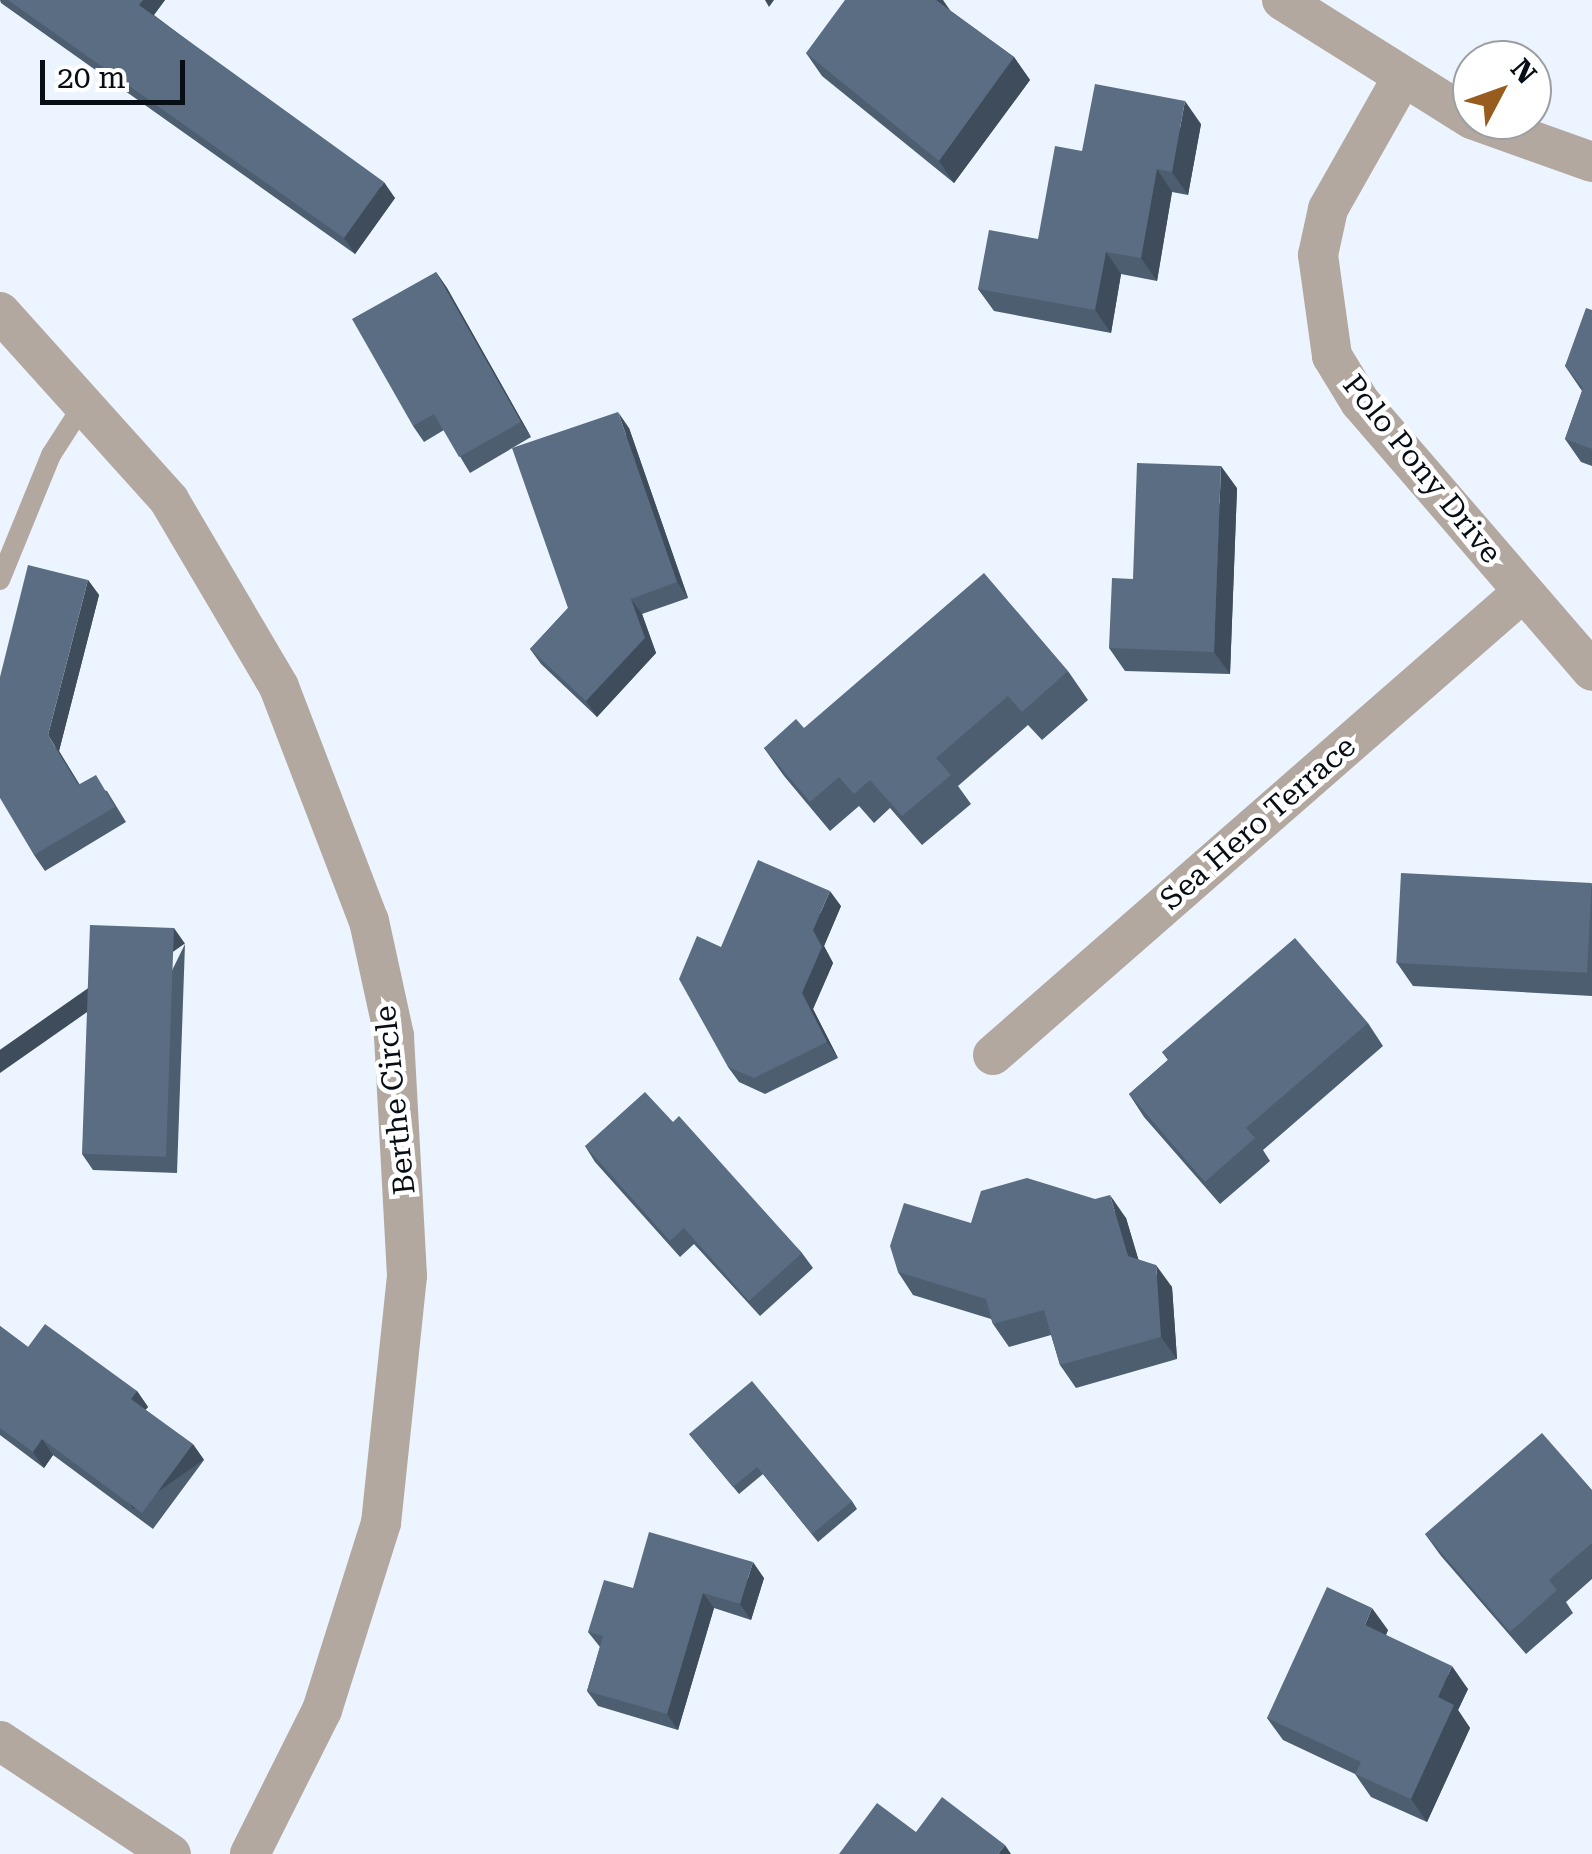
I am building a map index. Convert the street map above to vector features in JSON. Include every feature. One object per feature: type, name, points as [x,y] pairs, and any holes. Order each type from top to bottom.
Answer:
[{"type":"street","points":[[1282,0],[1452,107]]},
{"type":"street","name":"Polo Pony Drive","points":[[1402,78],[1328,209],[1318,255],[1332,356],[1360,402],[1592,670]]},
{"type":"street","points":[[1531,140],[1592,162]]},
{"type":"street","name":"Berthe Circle","points":[[0,312],[87,400],[168,500],[280,687],[368,921],[394,1036],[407,1276],[381,1523],[322,1710],[250,1854]]},
{"type":"street","name":"Sea Hero Terrace","points":[[993,1055],[1522,592]]},
{"type":"street","points":[[0,1741],[171,1854]]},
{"type":"lane","points":[[0,580],[51,455],[87,400]]},
{"type":"building","points":[[8,0],[143,0],[139,5],[384,182],[344,238]]},
{"type":"building","points":[[845,0],[936,0],[1014,57],[939,161],[806,53]]},
{"type":"building","points":[[1095,84],[1185,101],[1172,172],[1157,169],[1141,258],[1106,252],[1095,310],[978,289],[989,230],[1038,239],[1055,146],[1082,151]]},
{"type":"building","points":[[436,272],[521,422],[459,457],[434,414],[413,426],[352,319]]},
{"type":"building","points":[[1586,308],[1592,310],[1592,449],[1565,439],[1583,388],[1565,366]]},
{"type":"building","points":[[618,412],[677,582],[631,599],[645,638],[586,701],[530,649],[568,608],[512,448]]},
{"type":"building","points":[[1137,463],[1221,466],[1214,652],[1109,648],[1112,578],[1133,579]]},
{"type":"building","points":[[28,565],[88,580],[48,735],[78,785],[96,775],[115,807],[34,855],[0,798],[0,677]]},
{"type":"building","points":[[984,573],[1068,671],[1022,712],[1008,696],[936,758],[951,775],[902,816],[870,780],[854,794],[839,777],[810,802],[764,748],[796,719],[804,728]]},
{"type":"building","points":[[758,860],[830,891],[813,930],[822,947],[802,993],[827,1042],[754,1078],[728,1067],[679,979],[697,936],[721,947]]},
{"type":"building","points":[[1401,873],[1592,883],[1587,973],[1396,963]]},
{"type":"building","points":[[90,925],[174,928],[166,1157],[82,1154]]},
{"type":"building","points":[[1295,938],[1368,1023],[1246,1128],[1255,1138],[1205,1182],[1129,1094],[1169,1059],[1162,1052]]},
{"type":"building","points":[[645,1092],[673,1122],[679,1116],[802,1253],[749,1301],[684,1228],[670,1241],[585,1146]]},
{"type":"building","points":[[1027,1178],[1095,1199],[1110,1195],[1128,1256],[1156,1265],[1161,1337],[1060,1365],[1044,1310],[993,1324],[986,1299],[898,1272],[890,1246],[904,1203],[971,1223],[981,1191]]},
{"type":"building","points":[[45,1324],[137,1391],[131,1399],[193,1444],[142,1513],[42,1439],[33,1452],[0,1428],[0,1326],[28,1347]]},
{"type":"building","points":[[752,1381],[852,1501],[812,1534],[757,1467],[733,1487],[689,1434]]},
{"type":"building","points":[[1542,1433],[1592,1490],[1592,1543],[1549,1580],[1557,1590],[1510,1632],[1425,1534]]},
{"type":"building","points":[[649,1532],[753,1562],[740,1604],[703,1593],[667,1714],[587,1691],[603,1636],[588,1632],[604,1580],[633,1588]]},
{"type":"building","points":[[1327,1587],[1372,1608],[1365,1625],[1452,1666],[1438,1697],[1454,1705],[1411,1799],[1355,1774],[1361,1762],[1267,1718]]},
{"type":"building","points":[[942,1797],[1005,1845],[998,1854],[839,1854],[877,1803],[916,1832]]}]
